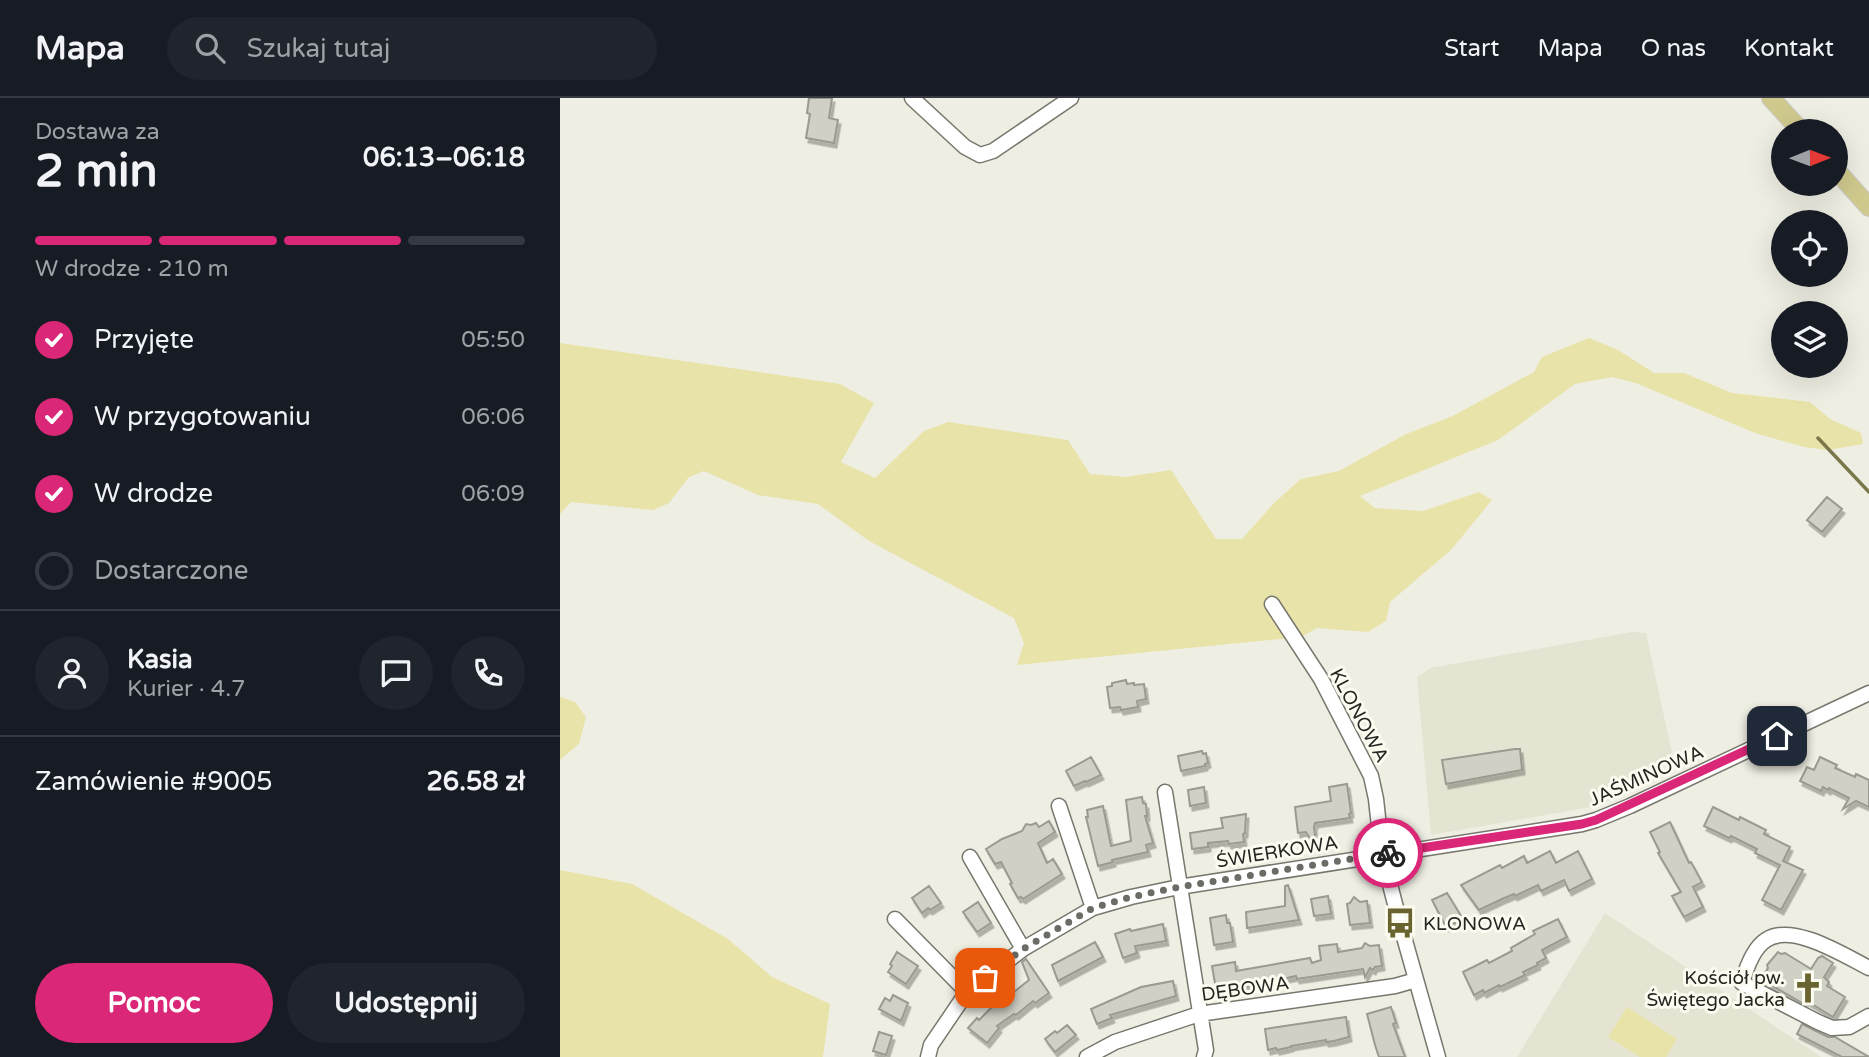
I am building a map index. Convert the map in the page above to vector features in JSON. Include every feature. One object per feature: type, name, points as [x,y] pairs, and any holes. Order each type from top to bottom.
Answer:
[{"type":"main road","points":[[1771,98],[1790,119]]},
{"type":"main road","points":[[1848,183],[1869,207]]},
{"type":"street","points":[[912,98],[965,147],[980,155],[993,151],[1071,98]]},
{"type":"street","name":"KLONOWA","points":[[1272,604],[1321,679],[1371,776],[1382,854],[1438,1057]]},
{"type":"street","name":"JAŚMINOWA","points":[[1382,854],[1596,820],[1869,693]]},
{"type":"street","points":[[1165,792],[1205,1057]]},
{"type":"street","points":[[1059,806],[1093,908]]},
{"type":"street","name":"ŚWIERKOWA","points":[[928,1057],[931,1045],[967,992],[1023,949],[1093,908],[1179,887],[1382,854]]},
{"type":"street","points":[[970,857],[1023,949]]},
{"type":"street","points":[[895,919],[967,992]]},
{"type":"street","points":[[1869,968],[1827,946],[1789,935],[1776,936],[1766,940],[1758,948],[1742,983],[1832,1028],[1849,1027],[1869,1016]]},
{"type":"street","name":"DĘBOWA","points":[[1087,1057],[1115,1042],[1199,1014],[1395,986],[1416,980]]},
{"type":"shaded area","points":[[1589,338],[1618,350],[1654,373],[1684,373],[1732,393],[1810,402],[1830,419],[1861,433],[1863,444],[1828,450],[1804,447],[1755,433],[1636,383],[1612,377],[1575,384],[1498,440],[1360,496],[1375,508],[1423,511],[1479,492],[1492,500],[1451,550],[1390,602],[1386,621],[1368,632],[1317,628],[1301,637],[1017,665],[1024,643],[1014,618],[869,541],[818,504],[758,495],[704,471],[689,477],[669,503],[653,510],[571,502],[560,514],[560,343],[840,384],[874,403],[841,462],[875,478],[924,431],[948,422],[1068,440],[1090,474],[1126,477],[1171,470],[1216,539],[1242,539],[1274,503],[1301,479],[1339,471],[1406,434],[1453,416],[1534,372],[1542,357]]},
{"type":"shaded area","points":[[1632,632],[1646,633],[1672,753],[1652,766],[1655,778],[1597,806],[1431,835],[1417,677],[1430,668]]},
{"type":"shaded area","points":[[560,697],[575,702],[586,717],[579,744],[560,760]]},
{"type":"shaded area","points":[[560,870],[632,884],[728,939],[772,977],[830,1004],[823,1057],[560,1057]]},
{"type":"shaded area","points":[[1605,913],[1821,1057],[1517,1057]]},
{"type":"shaded area","points":[[1627,1007],[1677,1039],[1666,1057],[1640,1057],[1608,1037]]},
{"type":"building","points":[[809,98],[832,98],[829,118],[838,120],[834,143],[806,138],[810,114],[807,113]]},
{"type":"building","points":[[1827,497],[1842,509],[1822,532],[1807,520]]},
{"type":"building","points":[[1126,680],[1127,684],[1144,684],[1146,699],[1137,701],[1138,707],[1121,710],[1120,707],[1110,708],[1107,687]]},
{"type":"building","points":[[1520,749],[1522,770],[1446,784],[1442,760]]},
{"type":"building","points":[[1202,751],[1203,754],[1206,753],[1208,763],[1205,766],[1181,771],[1178,756]]},
{"type":"building","points":[[1091,757],[1101,775],[1074,786],[1066,771]]},
{"type":"building","points":[[1820,757],[1837,765],[1835,768],[1869,780],[1869,807],[1856,801],[1843,809],[1849,798],[1829,788],[1828,790],[1823,787],[1821,791],[1800,781],[1807,767],[1814,770]]},
{"type":"building","points":[[1347,784],[1350,818],[1315,823],[1317,850],[1306,832],[1298,833],[1295,807],[1331,801],[1329,787]]},
{"type":"building","points":[[1204,787],[1206,803],[1190,806],[1188,790]]},
{"type":"building","points":[[1142,797],[1143,803],[1146,804],[1145,816],[1153,843],[1146,845],[1148,852],[1098,866],[1086,817],[1087,810],[1103,806],[1111,846],[1131,841],[1126,800]]},
{"type":"building","points":[[1713,807],[1766,830],[1764,834],[1790,847],[1783,861],[1803,870],[1781,910],[1762,900],[1780,865],[1755,853],[1757,849],[1704,826]]},
{"type":"building","points":[[1246,814],[1244,842],[1208,843],[1208,847],[1192,849],[1190,833],[1223,828],[1221,818]]},
{"type":"building","points":[[1049,821],[1055,832],[1038,843],[1047,863],[1053,859],[1062,874],[1023,899],[1018,898],[1001,862],[995,864],[986,849],[1022,831],[1026,824],[1036,823],[1039,827]]},
{"type":"building","points":[[1670,822],[1689,863],[1691,862],[1702,882],[1693,887],[1703,907],[1684,917],[1672,896],[1681,892],[1658,853],[1660,852],[1650,832]]},
{"type":"building","points":[[1550,851],[1556,863],[1578,851],[1592,879],[1569,891],[1564,880],[1541,891],[1538,885],[1479,910],[1461,885],[1500,865],[1502,868],[1524,856],[1527,863]]},
{"type":"building","points":[[1288,885],[1299,920],[1247,928],[1246,912],[1285,906],[1285,886]]},
{"type":"building","points":[[929,886],[941,903],[922,913],[912,898]]},
{"type":"building","points":[[1447,893],[1463,919],[1446,927],[1432,900]]},
{"type":"building","points":[[1328,896],[1331,914],[1314,916],[1311,899]]},
{"type":"building","points":[[1354,897],[1360,902],[1367,901],[1370,923],[1350,925],[1347,904]]},
{"type":"building","points":[[978,902],[991,923],[977,932],[963,912]]},
{"type":"building","points":[[1226,915],[1233,942],[1214,945],[1210,918]]},
{"type":"building","points":[[1558,919],[1567,937],[1542,950],[1546,958],[1523,972],[1525,975],[1474,995],[1463,972],[1512,951],[1511,948],[1535,934],[1533,931]]},
{"type":"building","points":[[1163,924],[1166,941],[1135,946],[1137,953],[1123,958],[1115,934]]},
{"type":"building","points":[[1095,942],[1103,957],[1058,981],[1052,965]]},
{"type":"building","points":[[1365,943],[1370,946],[1379,945],[1382,966],[1373,970],[1370,968],[1365,977],[1363,969],[1297,979],[1296,976],[1231,990],[1231,987],[1216,989],[1212,966],[1235,962],[1236,971],[1310,958],[1312,963],[1321,960],[1319,946],[1337,944],[1338,952],[1362,948]]},
{"type":"building","points":[[897,952],[918,966],[906,984],[888,972]]},
{"type":"building","name":"Kościół pw. Świętego Jacka","points":[[1778,952],[1785,953],[1811,969],[1822,956],[1833,963],[1824,977],[1829,982],[1827,986],[1845,997],[1833,1017],[1761,979],[1768,968],[1767,965]]},
{"type":"building","points":[[1026,959],[1049,993],[997,1026],[999,1028],[987,1043],[968,1028],[977,1018],[979,1020],[995,1004],[1029,980],[1022,962]]},
{"type":"building","points":[[1173,981],[1176,996],[1110,1015],[1112,1018],[1097,1024],[1091,1009],[1141,987]]},
{"type":"building","points":[[893,995],[908,1003],[901,1021],[879,1009],[885,998],[890,1001]]},
{"type":"building","points":[[1391,1007],[1396,1023],[1393,1024],[1405,1057],[1379,1057],[1375,1045],[1367,1014]]},
{"type":"building","points":[[1346,1017],[1349,1037],[1268,1050],[1265,1029]]},
{"type":"building","points":[[1802,1024],[1828,1037],[1835,1037],[1869,1057],[1842,1057],[1797,1034]]},
{"type":"building","points":[[1067,1025],[1076,1035],[1055,1052],[1045,1039]]},
{"type":"building","points":[[879,1032],[892,1036],[886,1055],[873,1051]]},
{"type":"waterway","points":[[1818,438],[1869,492]]},
{"type":"way so far","points":[[985,978],[1023,949],[1093,908],[1179,887],[1388,853]]},
{"type":"place","name":"KLONOWA","points":[[1400,923]]},
{"type":"place","name":"Kościół pw. Świętego Jacka","points":[[1808,988]]},
{"type":"route","points":[[1388,853],[1596,820],[1777,736]]}]
